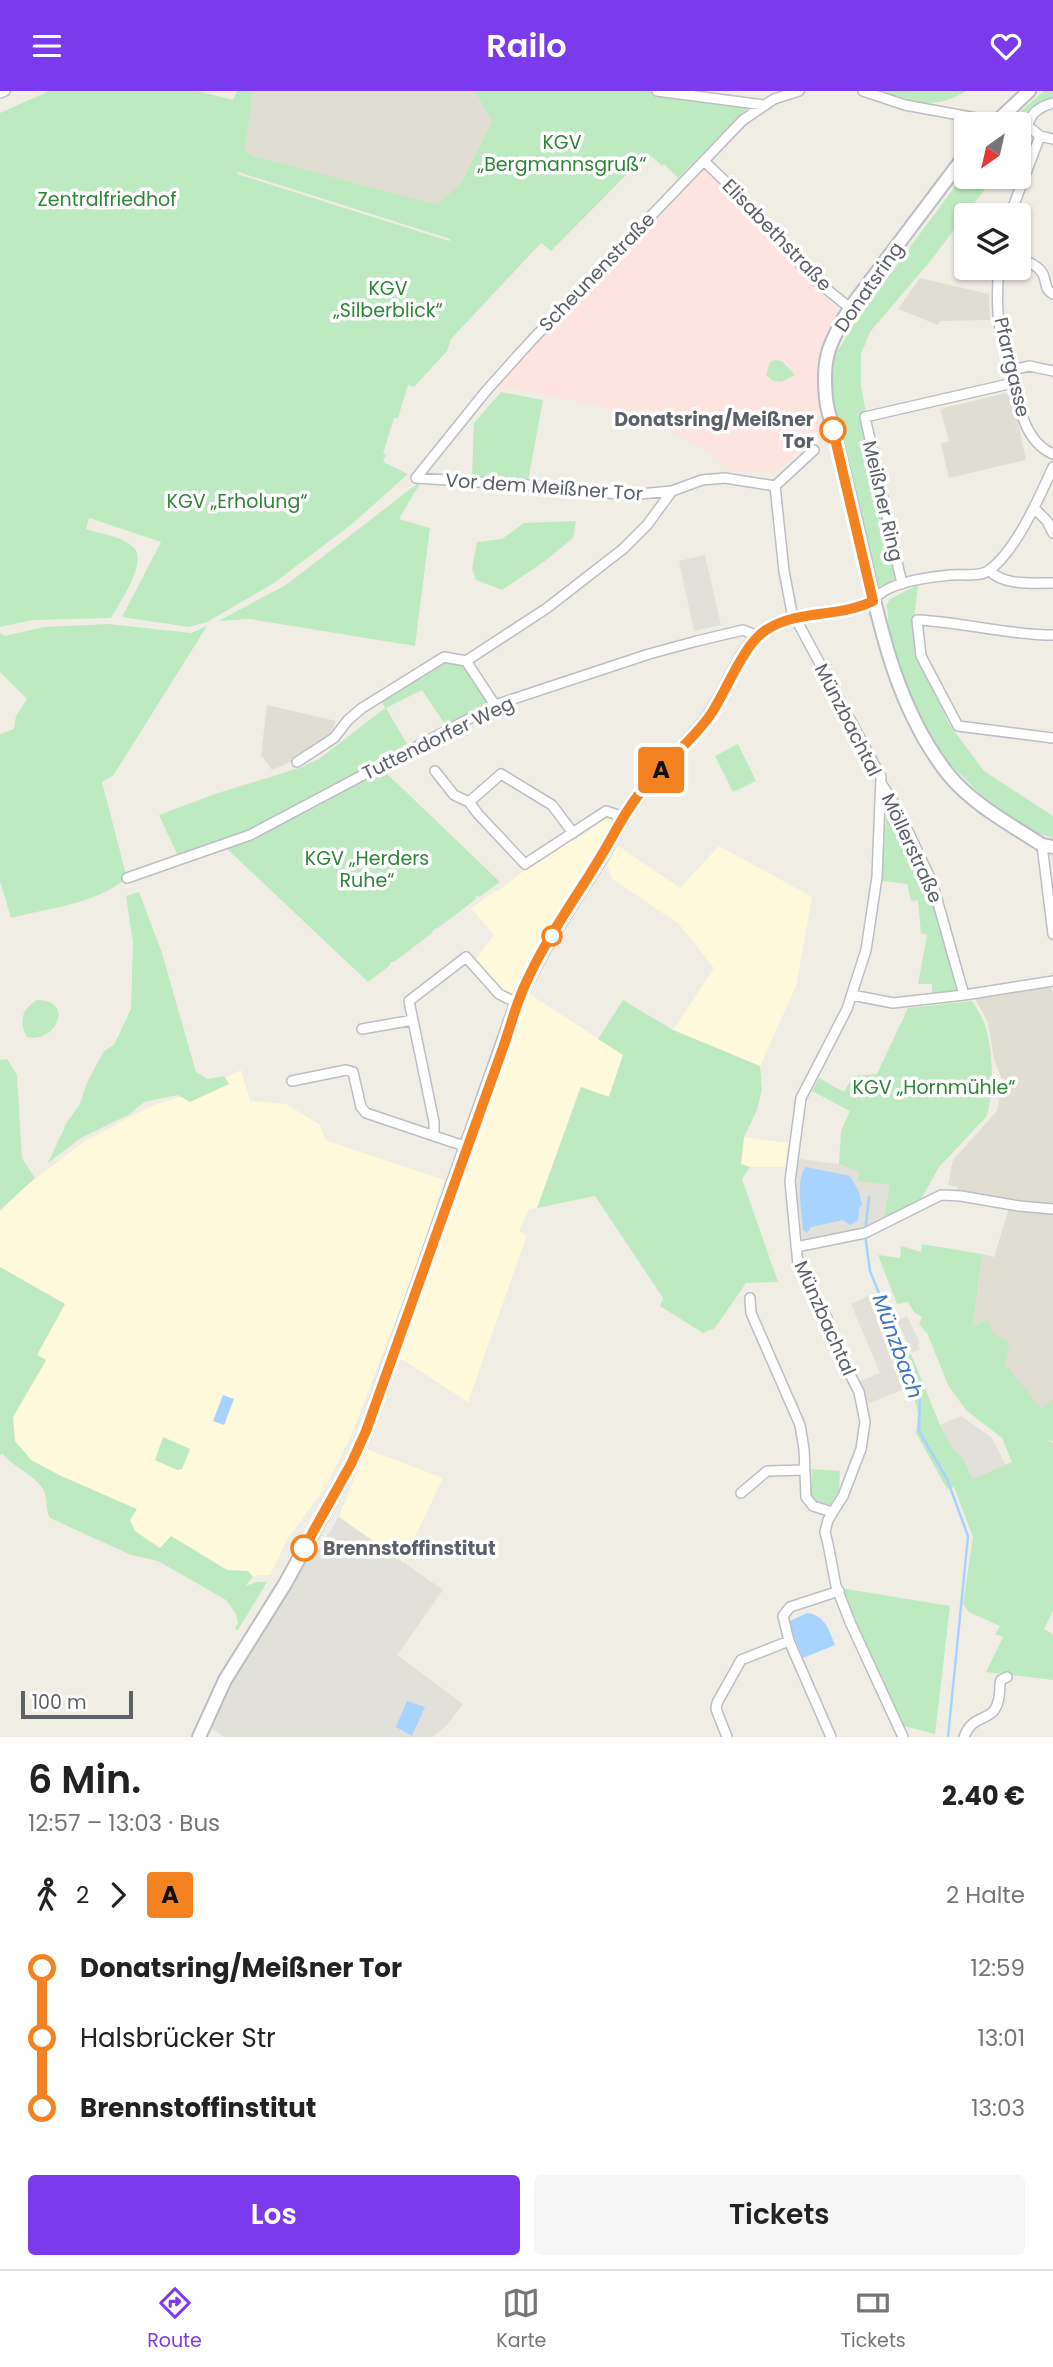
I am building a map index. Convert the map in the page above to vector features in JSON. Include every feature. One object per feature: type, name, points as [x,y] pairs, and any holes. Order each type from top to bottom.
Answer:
[{"type":"main road","points":[[1007,112],[1029,91]]},
{"type":"main road","name":"Donatsring","points":[[873,601],[827,406],[824,380],[826,353],[850,308],[954,170]]},
{"type":"main road","points":[[198,1737],[225,1680],[285,1584],[345,1476],[366,1431],[526,983],[624,817],[641,792],[706,721],[747,649],[758,635],[795,618],[850,609],[873,601],[897,681],[925,742],[950,776],[974,799],[1047,846]]},
{"type":"street","points":[[0,93],[5,91]]},
{"type":"street","points":[[657,91],[764,105]]},
{"type":"street","name":"Scheunenstraße","points":[[416,478],[514,360],[743,120],[764,105],[799,91]]},
{"type":"street","points":[[863,91],[905,105],[954,114]]},
{"type":"street","points":[[1053,103],[1039,109],[1029,119],[1028,126],[1040,136],[1053,139]]},
{"type":"street","points":[[1015,203],[1040,136]]},
{"type":"street","name":"Elisabethstraße","points":[[704,161],[737,193],[814,279],[850,308]]},
{"type":"street","points":[[1031,265],[1043,274],[1046,289],[1053,294]]},
{"type":"street","name":"Pfarrgasse","points":[[999,280],[1001,333],[1013,370],[1013,383],[1034,441],[1053,454]]},
{"type":"street","points":[[1013,370],[1029,366],[1053,371]]},
{"type":"street","name":"Meißner Ring","points":[[899,586],[865,418],[1013,383]]},
{"type":"street","points":[[775,486],[814,450]]},
{"type":"street","points":[[873,601],[880,592],[921,579],[989,570],[1016,538],[1053,467]]},
{"type":"street","name":"Vor dem Meißner Tor","points":[[416,478],[628,495],[672,491],[702,480],[725,478],[775,486]]},
{"type":"street","name":"Münzbachtal","points":[[775,486],[784,571],[795,618],[878,770],[881,783],[873,911],[866,950],[852,995],[799,1105],[790,1181],[801,1272],[827,1318],[837,1349],[859,1392],[865,1422],[861,1449],[843,1496],[832,1511],[825,1532],[839,1591],[850,1622],[903,1737]]},
{"type":"street","points":[[297,762],[334,738],[362,708],[444,657],[466,661],[547,608],[623,549],[647,525],[672,491]]},
{"type":"street","points":[[1034,508],[1047,521],[1053,533]]},
{"type":"street","points":[[989,570],[994,576],[1010,580],[1053,583]]},
{"type":"street","points":[[1053,635],[1034,635],[949,621],[917,620],[921,656],[958,726],[1053,738]]},
{"type":"street","name":"Tuttendorfer Weg","points":[[127,878],[250,835],[495,705],[657,651],[743,630],[758,635]]},
{"type":"street","points":[[466,661],[495,705]]},
{"type":"street","points":[[435,771],[454,795],[469,802],[525,864],[606,811],[624,817]]},
{"type":"street","points":[[469,802],[501,774],[552,805],[573,833]]},
{"type":"street","name":"Möllerstraße","points":[[881,783],[897,808],[932,883],[964,995]]},
{"type":"street","points":[[1047,846],[1053,934]]},
{"type":"street","points":[[435,1135],[409,1001],[466,957],[499,994],[517,1003]]},
{"type":"street","points":[[852,995],[893,1003],[1053,981]]},
{"type":"street","points":[[362,1029],[413,1020]]},
{"type":"street","points":[[292,1081],[346,1070],[353,1072],[361,1107],[366,1113],[467,1147]]},
{"type":"street","points":[[796,1247],[871,1231],[941,1195],[1053,1209]]},
{"type":"street","points":[[750,1298],[751,1313],[800,1425],[809,1502],[819,1510],[832,1511]]},
{"type":"street","points":[[741,1493],[768,1471],[805,1470]]},
{"type":"street","points":[[831,1737],[789,1641],[783,1620],[786,1611],[839,1591]]},
{"type":"street","points":[[727,1737],[716,1709],[738,1666],[747,1657],[789,1641]]},
{"type":"street","points":[[964,1737],[970,1726],[990,1716],[997,1709],[1000,1683],[1007,1677]]},
{"type":"shaded area","points":[[253,91],[474,91],[492,121],[461,183],[437,206],[254,156],[245,151]]},
{"type":"shaded area","points":[[703,166],[751,214],[814,286],[838,308],[838,314],[820,349],[816,364],[823,431],[827,442],[821,442],[817,436],[777,472],[733,472],[714,455],[653,422],[589,404],[497,385]]},
{"type":"shaded area","points":[[920,278],[989,294],[990,320],[940,321],[938,325],[898,309]]},
{"type":"shaded area","points":[[1006,393],[1012,394],[1026,460],[949,478],[941,444],[949,441],[940,409]]},
{"type":"shaded area","points":[[705,555],[721,625],[694,631],[679,561]]},
{"type":"shaded area","points":[[267,705],[336,721],[328,738],[295,760],[272,770],[261,755]]},
{"type":"shaded area","points":[[606,819],[613,821],[613,826],[564,902],[513,994],[507,996],[475,961],[494,935],[471,908],[538,860],[571,840],[574,841]]},
{"type":"shaded area","points":[[618,846],[680,888],[719,846],[812,897],[796,986],[760,1066],[673,1030],[714,968],[679,924],[611,878],[607,864]]},
{"type":"shaded area","points":[[1051,988],[1053,993],[1053,1425],[997,1363],[987,1320],[973,1328],[982,1254],[994,1257],[1012,1199],[957,1190],[957,1187],[948,1185],[953,1160],[997,1111],[1003,1082],[994,1059],[988,1022],[975,999]]},
{"type":"shaded area","points":[[528,993],[623,1055],[608,1098],[580,1087],[537,1208],[529,1209],[519,1231],[527,1235],[468,1402],[400,1358]]},
{"type":"shaded area","points":[[241,1070],[250,1101],[286,1104],[320,1125],[325,1140],[444,1180],[419,1258],[352,1434],[324,1489],[287,1540],[270,1575],[253,1577],[248,1571],[227,1570],[188,1546],[160,1549],[135,1531],[130,1520],[136,1509],[31,1460],[15,1441],[13,1417],[46,1361],[37,1355],[65,1304],[0,1267],[0,1212],[25,1187],[82,1143],[151,1106],[194,1093]]},
{"type":"shaded area","points":[[744,1137],[788,1143],[785,1167],[750,1167],[741,1164]]},
{"type":"shaded area","points":[[800,1159],[839,1164],[858,1171],[858,1181],[891,1185],[884,1213],[886,1218],[869,1228],[814,1240],[802,1238],[795,1176]]},
{"type":"shaded area","points":[[875,1293],[912,1386],[867,1404],[858,1382],[880,1373],[851,1304]]},
{"type":"shaded area","points":[[907,1316],[920,1343],[917,1344],[920,1349],[912,1353],[897,1320]]},
{"type":"shaded area","points":[[961,1416],[992,1438],[1006,1465],[973,1479],[940,1425]]},
{"type":"shaded area","points":[[366,1449],[443,1478],[403,1562],[339,1517]]},
{"type":"shaded area","points":[[339,1517],[443,1590],[397,1655],[463,1704],[446,1726],[433,1737],[224,1737],[209,1726],[227,1686],[298,1573]]},
{"type":"green space","points":[[49,91],[198,91],[233,100],[237,91],[253,91],[245,151],[254,156],[437,205],[461,183],[492,121],[474,91],[648,91],[753,106],[743,112],[678,178],[650,155],[641,165],[638,163],[551,251],[541,243],[451,339],[447,351],[414,387],[408,385],[398,418],[394,418],[383,462],[408,474],[352,524],[274,583],[207,622],[189,627],[122,617],[161,542],[89,518],[86,529],[123,540],[137,553],[131,582],[111,618],[33,620],[0,627],[0,113]],"holes":[[[238,172],[450,239],[449,241],[237,174]]]},
{"type":"green space","points":[[881,91],[966,91],[946,100],[924,103],[902,100]]},
{"type":"green space","points":[[1044,91],[1053,91],[1053,98],[1030,112],[1020,112]]},
{"type":"green space","points":[[954,188],[985,189],[974,203],[954,203],[954,230],[870,332],[861,354],[861,386],[897,580],[877,587],[832,401],[833,359],[860,314]]},
{"type":"green space","points":[[782,361],[795,375],[781,382],[773,381],[766,375],[770,362]]},
{"type":"green space","points":[[501,392],[543,400],[528,481],[472,477],[474,423]]},
{"type":"green space","points":[[422,480],[399,519],[430,528],[415,646],[250,619],[218,621],[286,585]]},
{"type":"green space","points":[[576,521],[573,538],[502,590],[476,580],[472,569],[477,542],[502,539],[524,523]]},
{"type":"green space","points":[[918,585],[914,618],[916,652],[949,724],[984,771],[1053,816],[1053,838],[1030,831],[987,801],[943,757],[925,729],[888,638],[886,606],[890,599]]},
{"type":"green space","points":[[109,624],[191,633],[207,626],[113,776],[102,782],[127,878],[86,900],[11,918],[0,881],[0,734],[14,729],[16,716],[27,699],[0,672],[0,633],[5,636],[43,627]]},
{"type":"green space","points":[[444,657],[466,661],[495,705],[448,729],[422,690],[386,708],[407,744],[270,821],[179,858],[159,815],[319,759],[385,708],[380,698]]},
{"type":"green space","points":[[738,744],[756,781],[733,792],[715,756]]},
{"type":"green space","name":"KGV „Herders Ruhe“","points":[[380,767],[500,882],[479,897],[476,896],[476,899],[368,982],[224,846]]},
{"type":"green space","points":[[890,799],[931,889],[960,991],[932,995],[932,984],[918,984],[927,935],[921,933],[918,900],[911,901],[907,884],[882,881],[887,801]]},
{"type":"green space","points":[[139,892],[162,953],[196,1072],[208,1079],[224,1076],[229,1084],[190,1102],[178,1095],[144,1102],[130,1114],[81,1138],[48,1163],[67,1122],[80,1104],[87,1082],[104,1051],[114,1045],[131,1009],[133,943],[126,896]]},
{"type":"green space","points":[[37,1000],[49,1002],[56,1007],[59,1014],[53,1028],[46,1034],[27,1037],[23,1016],[28,1007]]},
{"type":"green space","points":[[623,1000],[673,1030],[760,1066],[762,1089],[757,1110],[744,1137],[741,1164],[750,1167],[742,1179],[778,1282],[746,1283],[715,1328],[703,1333],[660,1306],[663,1298],[595,1196],[537,1208],[581,1087],[609,1097],[623,1055],[598,1039]]},
{"type":"green space","name":"KGV „Hornmühle“","points":[[972,1001],[984,1022],[990,1046],[992,1084],[986,1117],[939,1167],[919,1203],[886,1218],[884,1214],[890,1185],[858,1181],[858,1171],[839,1164],[841,1131],[850,1111],[812,1091],[819,1078],[844,1092],[853,1076],[877,1074],[908,1008]]},
{"type":"green space","points":[[7,1059],[17,1075],[22,1158],[35,1178],[0,1210],[0,1060]]},
{"type":"green space","points":[[922,1244],[982,1254],[973,1327],[987,1320],[994,1334],[1010,1342],[1005,1364],[1041,1408],[1053,1399],[1053,1441],[1045,1439],[1053,1443],[1053,1611],[1044,1629],[1053,1634],[1053,1680],[986,1672],[1003,1637],[995,1634],[1000,1626],[969,1612],[963,1604],[973,1537],[954,1487],[947,1489],[916,1433],[918,1413],[902,1357],[911,1354],[940,1425],[973,1479],[1012,1462],[1002,1438],[967,1411],[949,1387],[927,1333],[919,1324],[922,1317],[914,1312],[908,1302],[897,1304],[878,1255],[900,1258],[901,1246],[921,1252]]},
{"type":"green space","points":[[0,1267],[65,1304],[37,1355],[46,1360],[13,1417],[15,1441],[31,1460],[137,1509],[130,1520],[135,1531],[160,1548],[171,1536],[227,1570],[248,1571],[253,1577],[245,1586],[267,1582],[238,1630],[235,1629],[238,1623],[236,1614],[226,1600],[158,1561],[131,1555],[50,1518],[45,1494],[40,1485],[3,1454],[0,1455]]},
{"type":"green space","points":[[163,1437],[190,1449],[182,1469],[177,1470],[155,1460]]},
{"type":"green space","points":[[812,1469],[840,1471],[839,1491],[829,1507],[820,1506],[811,1495]]},
{"type":"green space","points":[[840,1588],[950,1606],[935,1734],[904,1726]]},
{"type":"water","points":[[806,1167],[850,1176],[859,1192],[862,1205],[859,1208],[858,1220],[850,1225],[843,1220],[811,1227],[807,1233],[803,1230],[800,1188]]},
{"type":"water","points":[[223,1395],[234,1399],[224,1425],[213,1421]]},
{"type":"water","points":[[807,1613],[822,1620],[835,1645],[803,1658],[788,1622]]},
{"type":"water","points":[[407,1701],[425,1707],[412,1736],[396,1727]]},
{"type":"waterway","name":"Münzbach","points":[[869,1197],[865,1234],[870,1271],[920,1394],[919,1431],[947,1479],[968,1536],[948,1737]]},
{"type":"bus line","name":"A","points":[[304,1548],[351,1464],[366,1431],[517,1003],[552,936],[636,798],[701,727],[758,635],[793,618],[850,609],[873,601],[833,430]]},
{"type":"place","name":"Donatsring/Meißner Tor","points":[[833,430]]},
{"type":"place","name":"Brennstoffinstitut","points":[[304,1548]]},
{"type":"park label","name":"KGV „Bergmannsgruß“","points":[[562,153]]},
{"type":"park label","name":"Zentralfriedhof","points":[[107,199]]},
{"type":"park label","name":"KGV „Silberblick“","points":[[388,299]]},
{"type":"park label","name":"KGV „Erholung“","points":[[237,501]]}]
